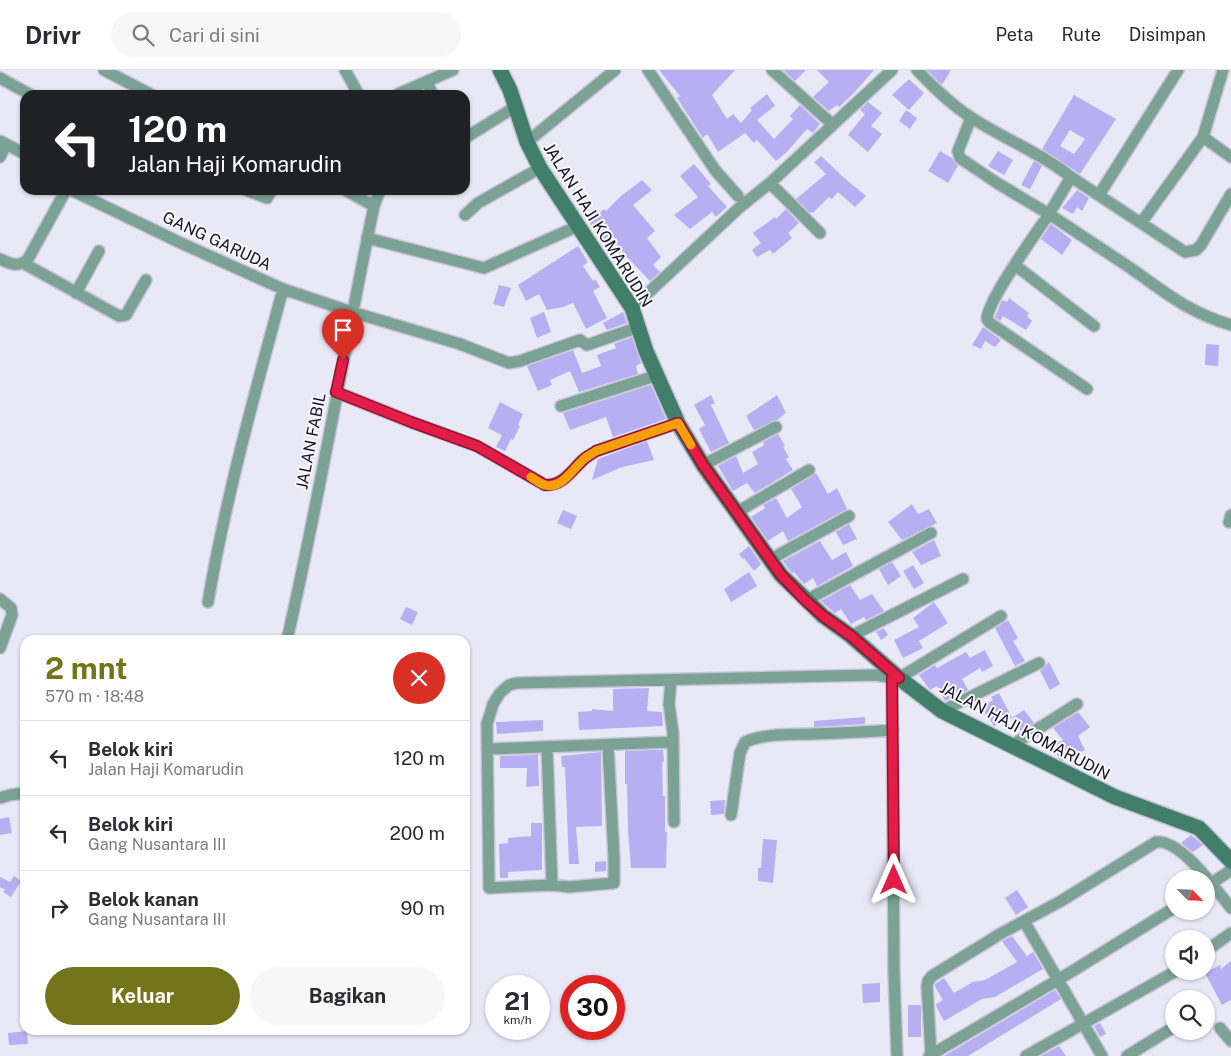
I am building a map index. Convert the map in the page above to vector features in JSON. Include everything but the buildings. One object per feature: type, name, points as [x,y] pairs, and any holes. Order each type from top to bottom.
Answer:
[{"type":"street","points":[[104,70],[142,90]]},
{"type":"street","points":[[345,70],[356,90]]},
{"type":"street","points":[[408,90],[453,70]]},
{"type":"street","name":"JALAN HAJI KOMARUDIN","points":[[500,70],[510,90],[527,142],[540,168],[632,308],[646,351],[658,374],[678,423],[703,465],[737,512],[768,560],[781,575],[805,600],[823,616],[851,636],[896,678],[942,711],[1115,797],[1199,828],[1231,861]]},
{"type":"street","points":[[527,142],[614,70]]},
{"type":"street","points":[[648,70],[715,170],[738,196]]},
{"type":"street","points":[[772,70],[832,124]]},
{"type":"street","points":[[632,308],[740,207],[770,182],[892,70]]},
{"type":"street","points":[[917,70],[943,97],[971,118],[1054,164],[1185,252],[1196,250],[1204,241],[1231,194]]},
{"type":"street","points":[[1099,195],[1178,70]]},
{"type":"street","points":[[1141,223],[1203,137],[1223,70]]},
{"type":"street","points":[[0,78],[22,90]]},
{"type":"street","points":[[427,82],[431,90]]},
{"type":"street","points":[[470,135],[515,107]]},
{"type":"street","points":[[971,118],[958,151],[960,158],[1049,214],[1164,293],[1196,312],[1231,325]]},
{"type":"street","points":[[1203,137],[1231,157]]},
{"type":"street","points":[[0,157],[3,142],[20,151]]},
{"type":"street","points":[[466,215],[478,203],[540,168]]},
{"type":"street","points":[[1071,177],[1015,265],[992,304],[987,314],[987,319],[990,323],[1087,389]]},
{"type":"street","points":[[770,182],[820,234]]},
{"type":"street","points":[[0,259],[12,265],[23,263],[28,259],[63,195]]},
{"type":"street","name":"GANG GARUDA","points":[[82,195],[182,244],[283,289],[460,344],[509,363],[580,340],[587,345],[639,327]]},
{"type":"street","points":[[355,195],[374,206]]},
{"type":"street","name":"JALAN FABIL","points":[[288,635],[304,563],[367,238],[378,195]]},
{"type":"street","points":[[367,238],[484,268],[578,226]]},
{"type":"street","points":[[76,293],[99,251]]},
{"type":"street","points":[[23,263],[119,316],[126,315],[146,280]]},
{"type":"street","points":[[1015,265],[1094,326]]},
{"type":"street","points":[[208,602],[218,547],[249,413],[283,289]]},
{"type":"street","points":[[561,406],[658,374]]},
{"type":"street","points":[[336,392],[477,446],[545,485],[552,486],[565,478],[584,459],[596,451],[678,423]]},
{"type":"street","points":[[703,465],[776,427]]},
{"type":"street","points":[[737,512],[809,470]]},
{"type":"street","points":[[768,560],[849,516]]},
{"type":"street","points":[[805,600],[930,533]]},
{"type":"street","points":[[851,636],[963,579]]},
{"type":"street","points":[[0,599],[11,608],[12,615],[0,648]]},
{"type":"street","points":[[608,745],[614,883],[569,887],[552,885],[488,888],[487,724],[500,693],[509,685],[562,681],[671,680],[778,676],[876,675],[896,678],[1001,616]]},
{"type":"street","points":[[942,711],[1039,663]]},
{"type":"street","points":[[896,678],[893,730],[894,973],[897,1056]]},
{"type":"street","points":[[671,680],[669,704],[673,742],[674,822]]},
{"type":"street","points":[[1011,746],[1077,704]]},
{"type":"street","points":[[731,815],[740,753],[745,742],[786,734],[893,730]]},
{"type":"street","points":[[488,749],[673,742]]},
{"type":"street","points":[[547,747],[552,885]]},
{"type":"street","points":[[0,798],[20,794]]},
{"type":"street","points":[[1165,913],[930,1055],[927,986],[930,978],[1159,841],[1190,858],[1198,870]]},
{"type":"street","points":[[1215,882],[1231,870]]},
{"type":"street","points":[[1215,892],[1231,908]]},
{"type":"street","points":[[1024,921],[1102,1056]]},
{"type":"street","points":[[1215,945],[1231,933]]},
{"type":"street","points":[[1026,1056],[1165,977]]},
{"type":"street","points":[[1220,1028],[1231,1041]]},
{"type":"street","points":[[1127,1056],[1165,1033]]},
{"type":"slow traffic","points":[[531,477],[545,485],[552,486],[565,478],[584,459],[596,451],[678,423],[691,445]]},
{"type":"route","points":[[343,360],[336,392],[477,446],[545,485],[552,486],[558,483],[584,459],[596,451],[678,423],[703,465],[781,575],[823,616],[851,636],[899,678],[892,678],[894,880]]}]
